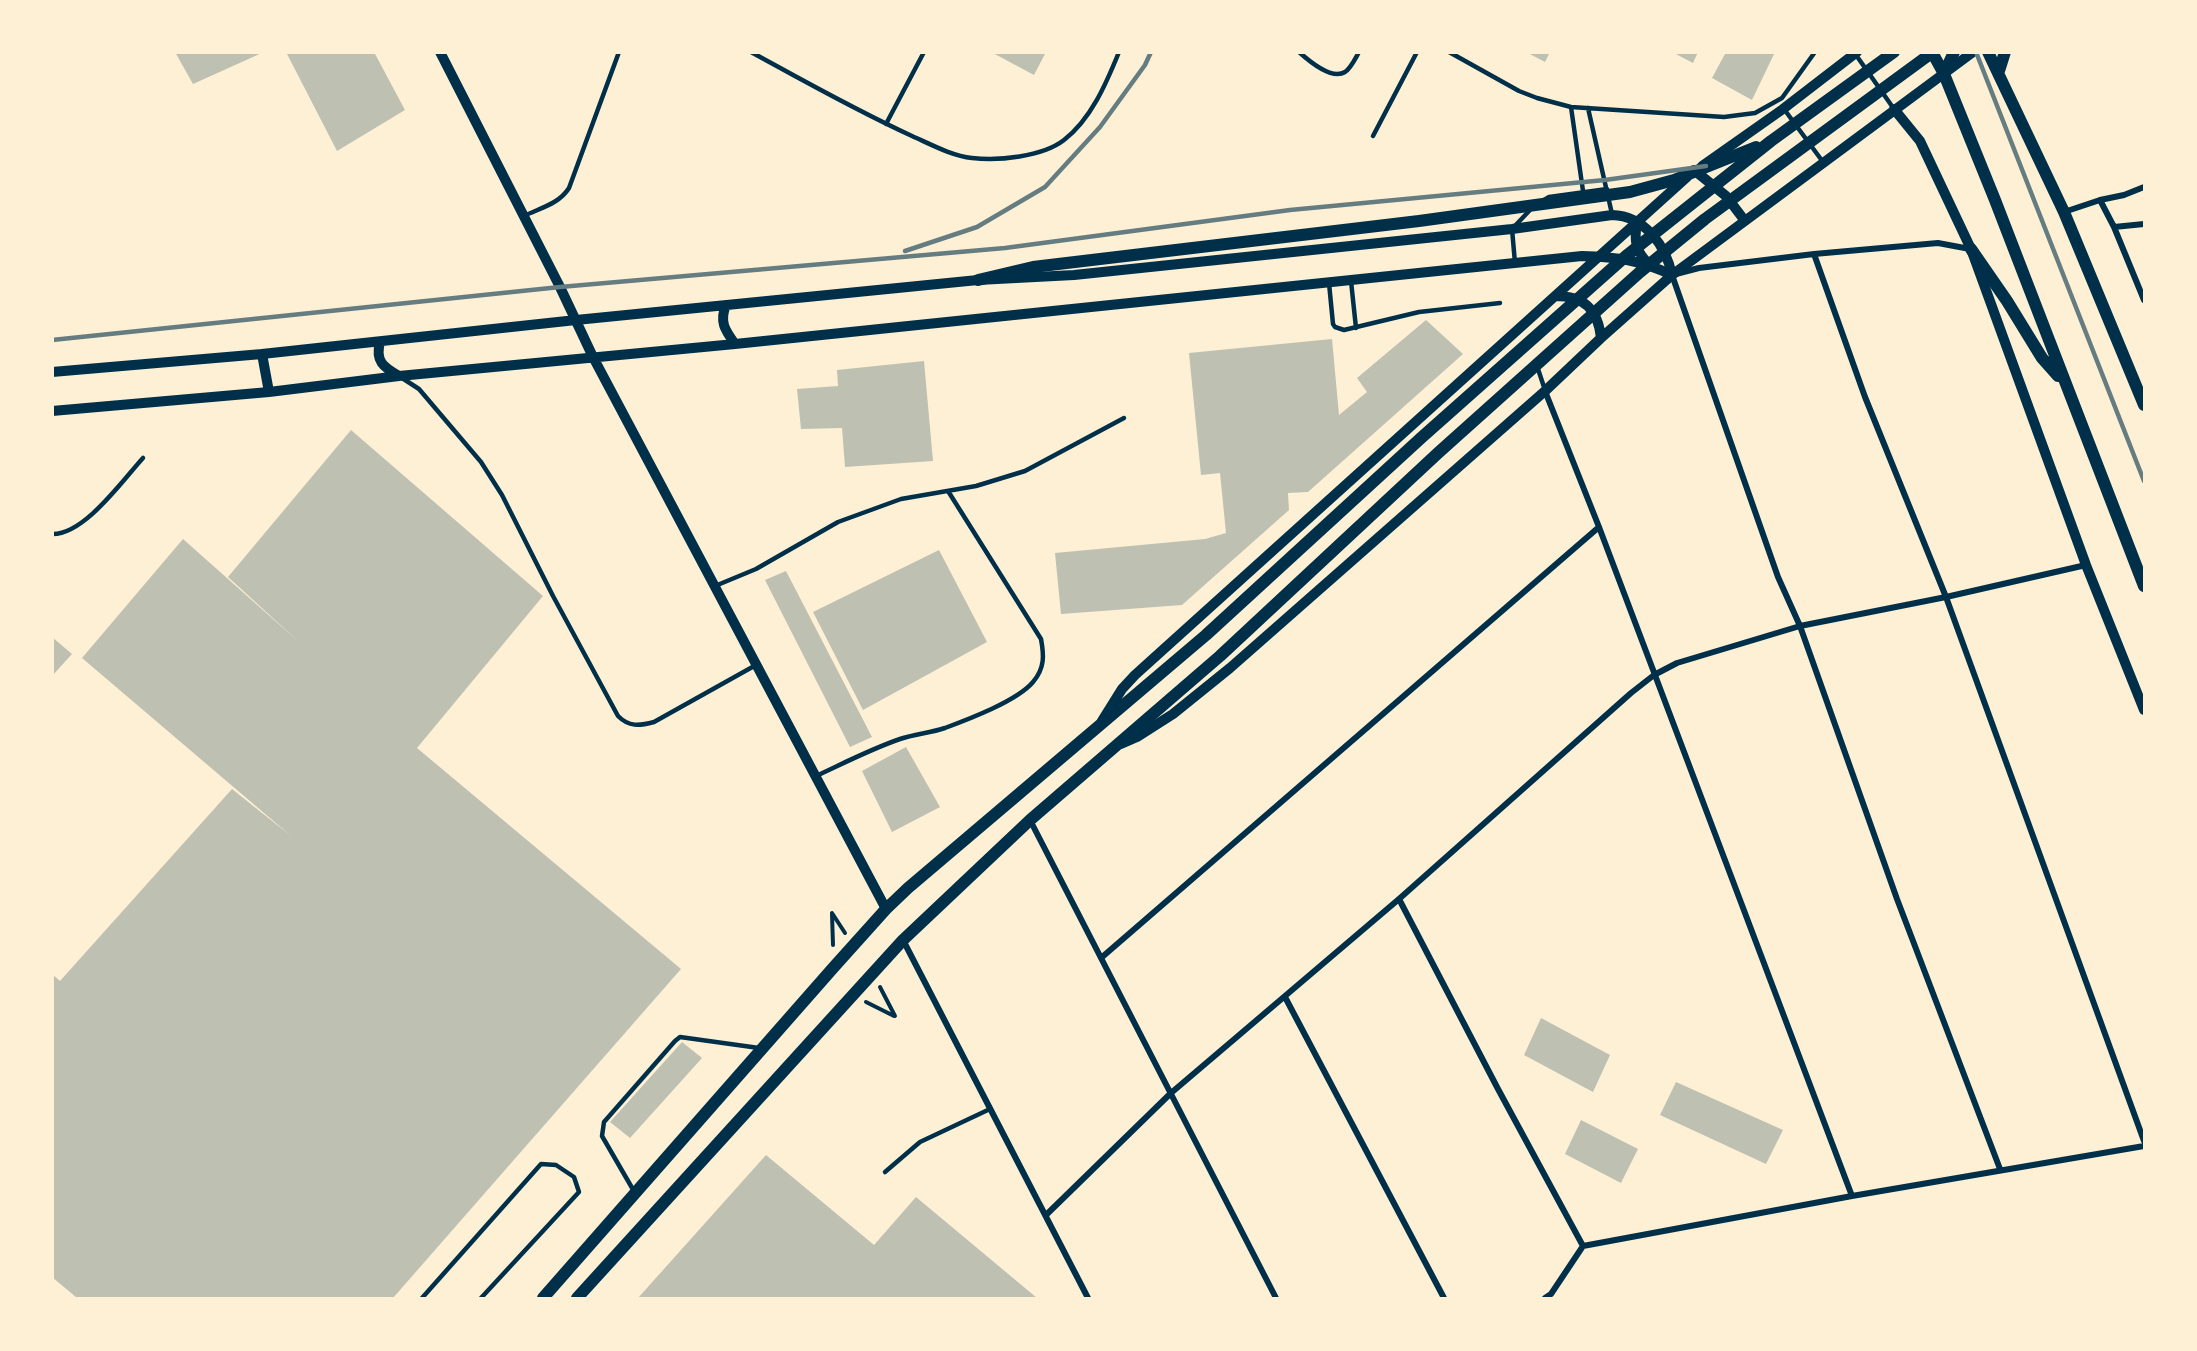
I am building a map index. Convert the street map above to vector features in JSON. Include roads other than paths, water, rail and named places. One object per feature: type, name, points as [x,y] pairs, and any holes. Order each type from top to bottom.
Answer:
[{"type":"main road","points":[[543,1299],[833,968],[908,888],[1206,635],[1596,281],[1771,141],[1894,52]]},
{"type":"main road","points":[[577,1299],[903,940],[1030,820],[1220,656],[1438,453],[1640,272],[1705,219],[1933,52],[1995,200],[2145,586]]},
{"type":"main road","points":[[1944,74],[1954,52]]},
{"type":"main road","points":[[1988,52],[2064,212],[2145,405]]},
{"type":"main road","points":[[1999,71],[2005,52]]},
{"type":"main road","points":[[978,280],[1016,270],[1630,192],[1674,180],[1771,141]]},
{"type":"main road","points":[[1971,249],[2042,358],[2064,382]]},
{"type":"street","points":[[440,52],[593,357],[886,909]]},
{"type":"street","points":[[1113,748],[1154,727],[1230,668],[1545,391],[1672,275],[1972,52]]},
{"type":"street","points":[[1100,725],[1122,689],[1135,675],[1694,170],[1784,109],[1856,53]]},
{"type":"street","points":[[1894,109],[1920,141],[1971,249],[2086,565],[2145,710]]},
{"type":"street","points":[[1694,170],[1726,196],[1746,220]]},
{"type":"street","points":[[2064,212],[2145,187]]},
{"type":"street","points":[[2100,200],[2145,300]]},
{"type":"street","points":[[52,372],[262,354],[978,280],[1074,275],[1512,229],[1612,215],[1627,217],[1637,222],[1659,242],[1669,262],[1778,577],[1800,626],[1897,899],[2000,1169]]},
{"type":"street","points":[[1637,222],[1635,246],[1640,256],[1649,264],[1672,275],[1699,268],[1814,254],[1938,243],[1971,249]]},
{"type":"street","points":[[2114,227],[2145,224]]},
{"type":"street","points":[[1814,254],[1865,397],[1946,597],[2145,1141]]},
{"type":"street","points":[[52,411],[268,392],[399,376],[735,344],[1582,256],[1649,264]]},
{"type":"street","points":[[1555,296],[1575,299],[1592,309],[1598,319],[1601,338]]},
{"type":"street","points":[[726,305],[722,322],[735,344]]},
{"type":"street","points":[[380,342],[378,357],[380,363],[399,376]]},
{"type":"street","points":[[262,354],[268,392]]},
{"type":"street","points":[[1545,391],[1599,527],[1852,1196]]},
{"type":"street","points":[[1101,958],[1599,527]]},
{"type":"street","points":[[1046,1215],[1171,1094],[1399,899],[1654,675],[1687,660],[1800,626],[1946,597],[2086,565]]},
{"type":"street","points":[[1030,820],[1276,1299]]},
{"type":"street","points":[[1399,899],[1497,1089],[1583,1246]]},
{"type":"street","points":[[903,940],[1088,1299]]},
{"type":"street","points":[[1285,997],[1444,1299]]},
{"type":"street","points":[[1549,1297],[1583,1246],[2000,1169],[2145,1146]]},
{"type":"lane","points":[[524,216],[554,202],[563,196],[568,188],[619,52]]},
{"type":"lane","points":[[751,52],[886,124],[936,147],[970,158],[1004,159],[1044,150],[1063,141],[1087,116],[1110,75],[1119,52]]},
{"type":"lane","points":[[886,124],[924,52]]},
{"type":"lane","points":[[1299,52],[1330,73],[1339,74],[1351,66],[1359,52]]},
{"type":"lane","points":[[1373,136],[1418,52]]},
{"type":"lane","points":[[1449,52],[1519,91],[1571,107],[1724,117],[1755,113],[1782,98],[1815,52]]},
{"type":"lane","points":[[1856,53],[1894,109]]},
{"type":"lane","points":[[1755,179],[1893,76]]},
{"type":"lane","points":[[1571,107],[1583,191]]},
{"type":"lane","points":[[1588,108],[1612,215]]},
{"type":"lane","points":[[1784,109],[1823,162]]},
{"type":"lane","points":[[1515,263],[1512,229],[1527,211],[1548,197],[1607,189]]},
{"type":"lane","points":[[1351,281],[1356,328]]},
{"type":"lane","points":[[1329,283],[1333,324],[1339,329],[1356,328],[1419,312],[1500,303]]},
{"type":"lane","points":[[1545,391],[1537,369],[1538,358],[1573,326]]},
{"type":"lane","points":[[399,376],[419,389],[481,462],[502,495],[553,596],[618,716],[624,722],[641,726],[654,722],[756,665]]},
{"type":"lane","points":[[715,586],[756,568],[838,522],[902,499],[993,481],[1025,471],[1124,418]]},
{"type":"lane","points":[[52,534],[72,531],[86,521],[143,458]]},
{"type":"lane","points":[[816,776],[876,748],[944,728],[1016,697],[1033,683],[1041,671],[1044,657],[1041,639],[948,491]]},
{"type":"lane","points":[[636,1194],[602,1136],[604,1122],[680,1037],[762,1049]]},
{"type":"lane","points":[[885,1172],[920,1142],[990,1109]]},
{"type":"lane","points":[[422,1299],[541,1164],[556,1166],[574,1177],[579,1192],[481,1299]]},
{"type":"railway","points":[[905,251],[977,227],[1045,187],[1100,127],[1145,65],[1151,52]]},
{"type":"railway","points":[[1976,52],[2144,481]]},
{"type":"railway","points":[[52,340],[560,287],[1005,248],[1290,210],[1605,180],[1706,166]]}]
